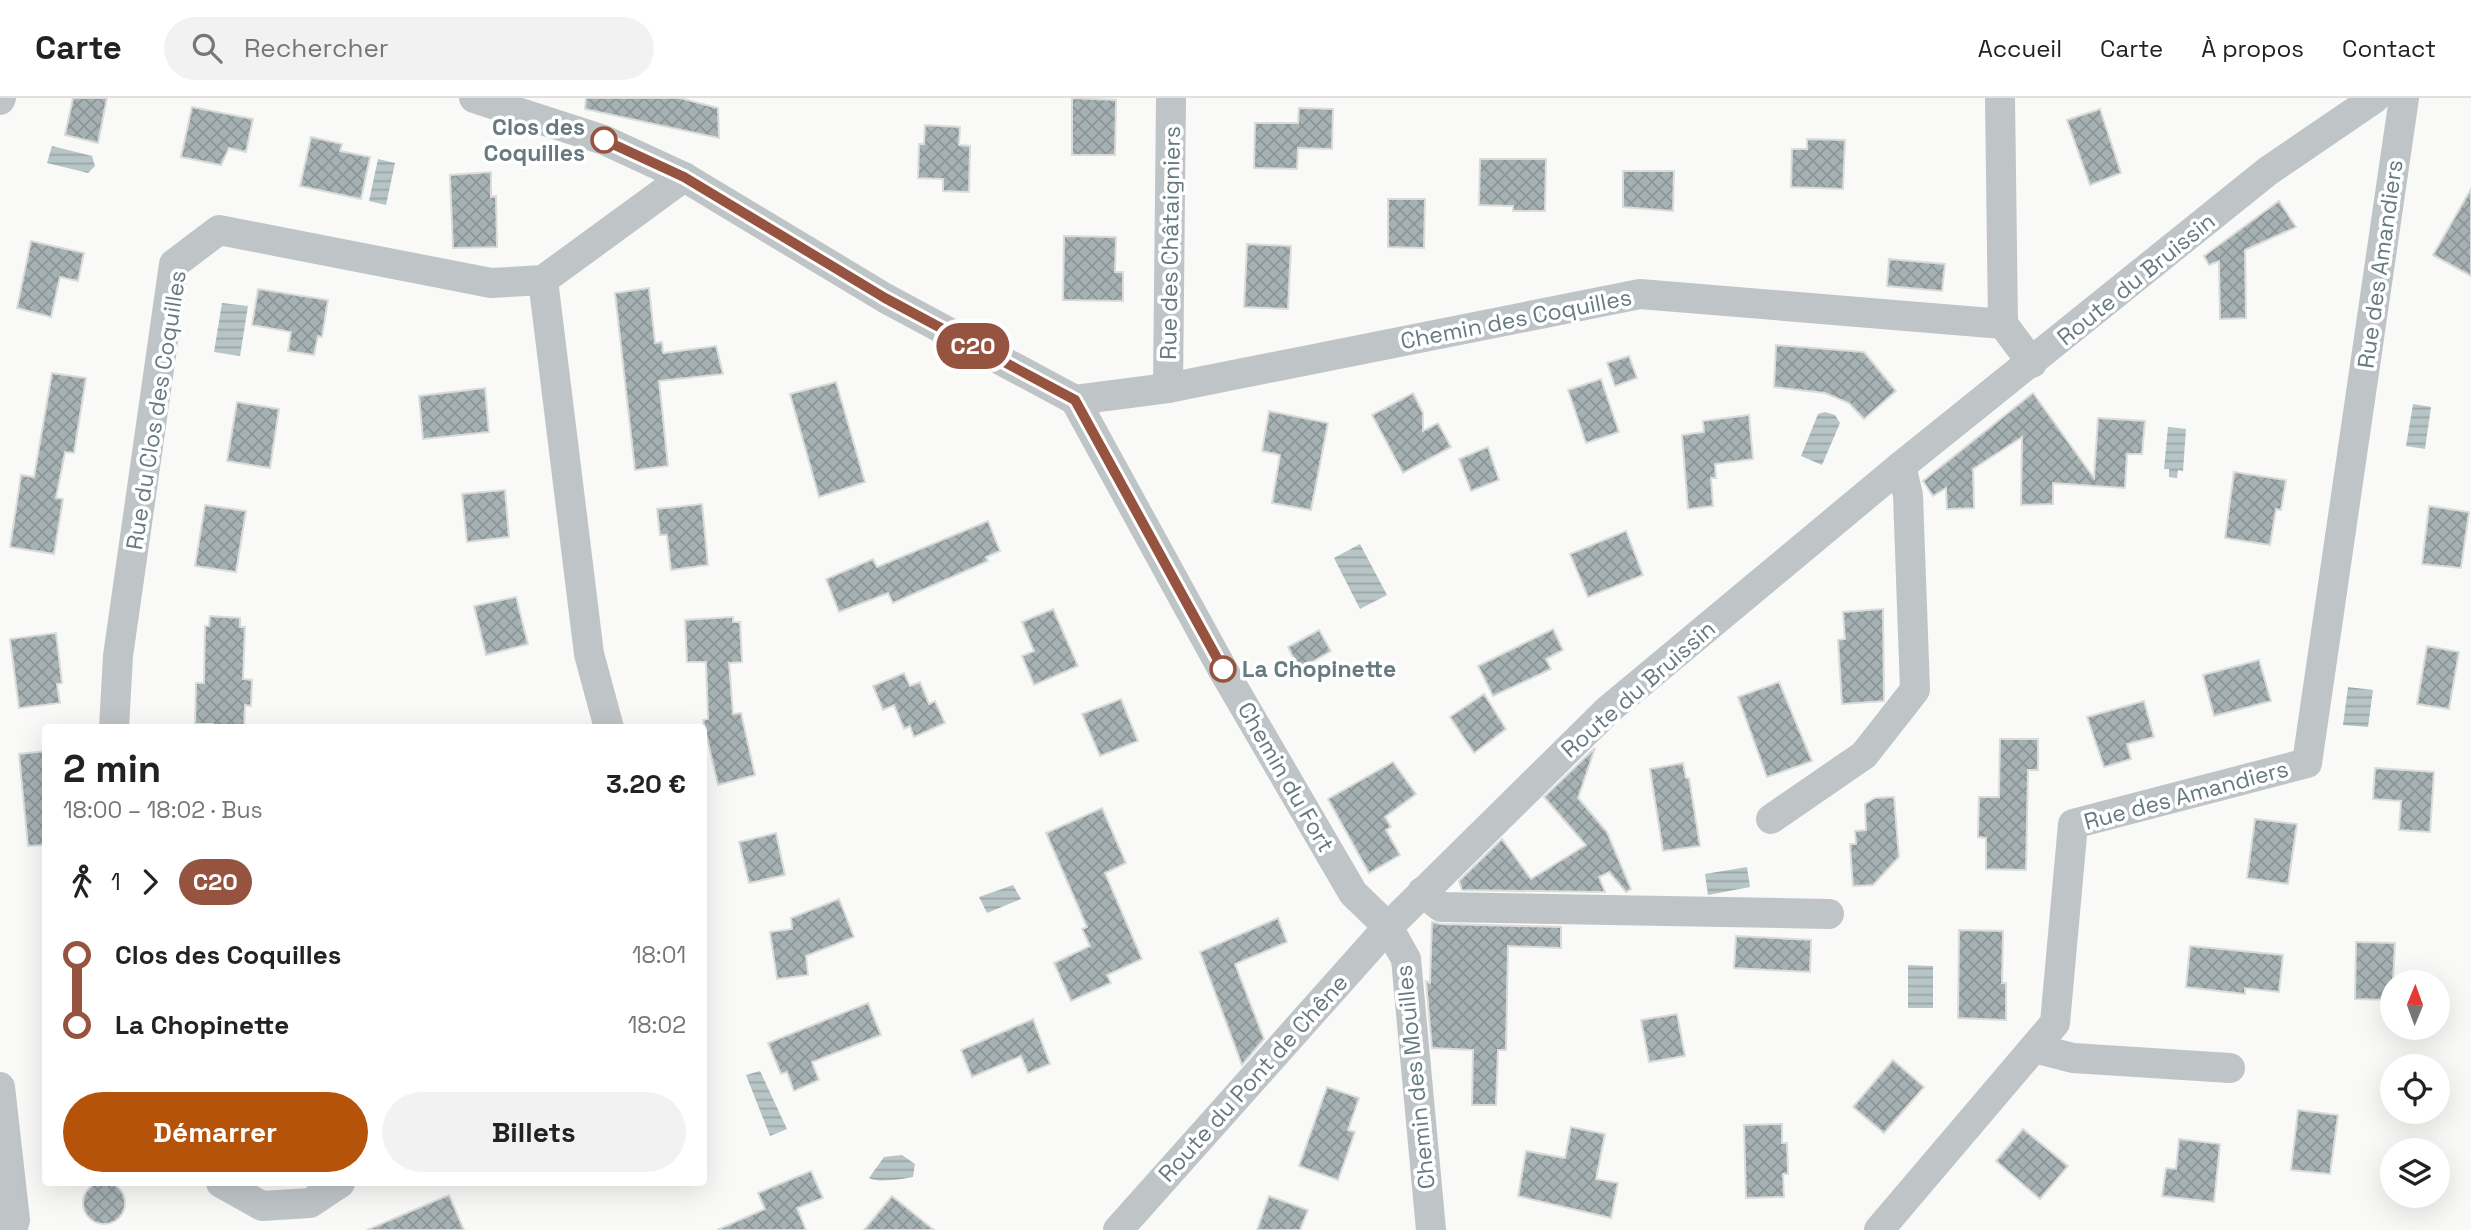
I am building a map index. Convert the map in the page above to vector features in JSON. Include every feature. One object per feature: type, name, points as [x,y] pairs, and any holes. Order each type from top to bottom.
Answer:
[{"type":"street","points":[[474,98],[604,140],[684,177],[885,298],[1075,400]]},
{"type":"street","name":"Rue des Châtaigniers","points":[[1168,388],[1171,98]]},
{"type":"street","points":[[2000,98],[2003,324],[2032,363]]},
{"type":"street","name":"Route du Bruissin","points":[[1388,927],[1608,710],[1901,466],[2268,172],[2375,98]]},
{"type":"street","name":"Rue des Amandiers","points":[[1879,1230],[2055,1023],[2073,824],[2307,763],[2404,98]]},
{"type":"street","points":[[608,724],[589,654],[543,280],[684,177]]},
{"type":"street","name":"Rue du Clos des Coquilles","points":[[114,724],[118,656],[174,264],[219,230],[491,283],[543,280]]},
{"type":"street","name":"Chemin des Coquilles","points":[[1075,400],[1168,388],[1640,293],[2003,324]]},
{"type":"street","name":"Chemin du Fort","points":[[1075,400],[1223,670],[1353,893],[1388,927]]},
{"type":"street","points":[[1770,819],[1864,755],[1915,690],[1908,495],[1901,466]]},
{"type":"street","points":[[1422,892],[1441,907],[1829,914]]},
{"type":"street","name":"Route du Pont de Chêne","points":[[1118,1230],[1388,927]]},
{"type":"street","name":"Chemin des Mouilles","points":[[1388,927],[1406,959],[1431,1230]]},
{"type":"street","points":[[2034,1048],[2073,1058],[2230,1068]]},
{"type":"street","points":[[0,1087],[15,1220],[12,1230]]},
{"type":"street","points":[[226,1186],[262,1206],[310,1203],[336,1186]]},
{"type":"shaded area","points":[[52,146],[92,156],[95,166],[88,173],[47,163]]},
{"type":"shaded area","points":[[378,159],[395,163],[386,205],[369,201]]},
{"type":"shaded area","points":[[222,303],[248,306],[240,356],[214,352]]},
{"type":"shaded area","points":[[2413,404],[2431,407],[2425,449],[2406,446]]},
{"type":"shaded area","points":[[1825,412],[1835,415],[1840,423],[1822,465],[1801,456],[1818,414]]},
{"type":"shaded area","points":[[2168,427],[2186,429],[2183,471],[2178,470],[2177,478],[2169,477],[2169,469],[2164,469]]},
{"type":"shaded area","points":[[1360,544],[1387,595],[1360,609],[1334,558]]},
{"type":"shaded area","points":[[2348,687],[2373,690],[2368,727],[2343,725]]},
{"type":"shaded area","points":[[1747,867],[1750,887],[1708,895],[1705,874]]},
{"type":"shaded area","points":[[1013,885],[1021,899],[987,913],[979,897]]},
{"type":"shaded area","points":[[1908,965],[1933,966],[1933,1008],[1908,1008]]},
{"type":"shaded area","points":[[760,1071],[787,1129],[770,1136],[746,1075]]},
{"type":"shaded area","points":[[902,1155],[915,1164],[913,1177],[897,1180],[869,1178],[884,1157]]},
{"type":"building","points":[[73,98],[107,98],[98,143],[65,135]]},
{"type":"building","points":[[586,98],[680,98],[718,108],[719,138],[585,109]]},
{"type":"building","points":[[1072,98],[1116,100],[1115,155],[1072,155]]},
{"type":"building","points":[[192,107],[253,119],[246,152],[229,148],[221,165],[181,157]]},
{"type":"building","points":[[1299,108],[1333,109],[1332,149],[1298,148],[1297,169],[1254,168],[1255,123],[1298,123]]},
{"type":"building","points":[[2100,109],[2121,173],[2090,185],[2067,120]]},
{"type":"building","points":[[925,125],[960,127],[959,145],[970,146],[969,192],[943,191],[943,179],[918,178],[919,144],[924,144]]},
{"type":"building","points":[[311,137],[342,144],[340,151],[370,157],[361,199],[300,186]]},
{"type":"building","points":[[1807,139],[1845,140],[1843,189],[1791,187],[1792,149],[1807,149]]},
{"type":"building","points":[[1480,159],[1546,159],[1545,211],[1513,211],[1513,206],[1479,205]]},
{"type":"building","points":[[1623,171],[1674,171],[1673,211],[1623,207]]},
{"type":"building","points":[[491,172],[491,197],[496,196],[497,247],[453,248],[450,175]]},
{"type":"building","points":[[2471,189],[2471,276],[2433,255]]},
{"type":"building","points":[[1388,199],[1425,199],[1424,248],[1388,247]]},
{"type":"building","points":[[2279,201],[2296,227],[2245,250],[2246,318],[2220,319],[2219,261],[2209,265],[2204,256]]},
{"type":"building","points":[[1064,236],[1116,237],[1115,272],[1123,272],[1123,301],[1063,300]]},
{"type":"building","points":[[31,241],[84,253],[78,281],[60,277],[51,317],[17,308]]},
{"type":"building","points":[[1247,244],[1291,246],[1288,309],[1244,307]]},
{"type":"building","points":[[1889,259],[1945,264],[1942,291],[1887,286]]},
{"type":"building","points":[[649,288],[655,343],[662,342],[663,353],[716,346],[723,374],[659,381],[668,466],[635,470],[615,293]]},
{"type":"building","points":[[258,289],[328,300],[322,337],[318,336],[314,355],[288,351],[291,332],[252,325]]},
{"type":"building","points":[[1776,345],[1864,352],[1896,391],[1864,419],[1849,403],[1825,393],[1774,387]]},
{"type":"building","points":[[1629,356],[1637,378],[1615,386],[1607,363]]},
{"type":"building","points":[[52,373],[86,378],[74,453],[65,452],[56,498],[63,499],[54,554],[10,547],[21,475],[34,477]]},
{"type":"building","points":[[1601,379],[1619,432],[1586,443],[1568,390]]},
{"type":"building","points":[[836,382],[865,482],[819,497],[790,394]]},
{"type":"building","points":[[485,388],[489,432],[423,439],[419,396]]},
{"type":"building","points":[[1413,393],[1423,413],[1423,431],[1438,423],[1451,447],[1403,473],[1372,415]]},
{"type":"building","points":[[2033,393],[2094,478],[2098,418],[2145,421],[2142,454],[2127,454],[2125,488],[2053,483],[2053,504],[2021,505],[2022,437],[1973,469],[1974,508],[1947,509],[1946,488],[1933,496],[1923,481]]},
{"type":"building","points":[[237,402],[279,409],[270,468],[227,461]]},
{"type":"building","points":[[1269,411],[1328,423],[1311,510],[1272,503],[1280,455],[1262,451]]},
{"type":"building","points":[[1749,415],[1753,459],[1715,464],[1716,478],[1711,478],[1713,506],[1688,509],[1682,435],[1704,432],[1703,421]]},
{"type":"building","points":[[1488,447],[1499,480],[1471,491],[1459,459]]},
{"type":"building","points":[[2234,472],[2286,480],[2281,510],[2276,509],[2270,545],[2225,538]]},
{"type":"building","points":[[505,490],[509,537],[467,542],[462,494]]},
{"type":"building","points":[[702,504],[708,565],[671,570],[667,535],[660,535],[657,509]]},
{"type":"building","points":[[205,505],[246,511],[236,572],[195,566]]},
{"type":"building","points":[[2429,506],[2469,512],[2461,568],[2422,564]]},
{"type":"building","points":[[988,521],[1000,551],[986,557],[988,561],[893,603],[888,593],[839,612],[826,579],[873,559],[877,567]]},
{"type":"building","points":[[1626,531],[1643,575],[1588,597],[1570,554]]},
{"type":"building","points":[[516,597],[528,644],[486,655],[474,606]]},
{"type":"building","points":[[1053,609],[1078,666],[1034,685],[1022,656],[1034,651],[1022,622]]},
{"type":"building","points":[[1883,609],[1884,701],[1842,704],[1838,640],[1845,639],[1843,612]]},
{"type":"building","points":[[210,616],[240,618],[240,627],[245,627],[243,679],[252,680],[251,706],[245,705],[244,724],[195,724],[196,683],[204,683],[205,626],[209,626]]},
{"type":"building","points":[[733,617],[733,622],[740,622],[742,662],[729,663],[733,714],[741,713],[755,775],[718,785],[707,737],[707,724],[704,724],[703,720],[708,719],[706,662],[687,662],[685,620]]},
{"type":"building","points":[[1553,629],[1563,650],[1546,659],[1551,669],[1493,696],[1478,666]]},
{"type":"building","points":[[1319,630],[1331,651],[1299,669],[1288,647]]},
{"type":"building","points":[[56,633],[62,683],[57,684],[60,703],[19,708],[10,639]]},
{"type":"building","points":[[2427,646],[2459,652],[2449,709],[2417,704]]},
{"type":"building","points":[[2259,660],[2271,701],[2214,716],[2203,675]]},
{"type":"building","points":[[904,673],[910,686],[920,682],[929,704],[935,701],[945,723],[914,737],[910,726],[904,729],[894,705],[883,710],[873,686]]},
{"type":"building","points":[[1779,682],[1812,761],[1767,777],[1738,697]]},
{"type":"building","points":[[1484,694],[1506,729],[1474,753],[1450,717]]},
{"type":"building","points":[[1121,699],[1138,741],[1100,756],[1082,714]]},
{"type":"building","points":[[2144,701],[2154,737],[2127,744],[2131,759],[2104,767],[2087,717]]},
{"type":"building","points":[[2000,739],[2038,739],[2038,770],[2028,770],[2026,870],[1986,869],[1986,838],[1978,837],[1979,797],[1999,797]]},
{"type":"building","points":[[1595,748],[1578,798],[1607,832],[1631,889],[1626,892],[1609,872],[1599,877],[1605,892],[1462,890],[1459,881],[1502,839],[1531,879],[1586,845],[1544,797]]},
{"type":"building","points":[[42,751],[42,845],[28,846],[19,754]]},
{"type":"building","points":[[1393,762],[1416,794],[1385,817],[1391,827],[1386,830],[1400,855],[1369,873],[1328,799]]},
{"type":"building","points":[[1683,763],[1686,778],[1689,778],[1700,846],[1663,851],[1650,769]]},
{"type":"building","points":[[2375,768],[2434,772],[2430,832],[2399,830],[2401,801],[2373,799]]},
{"type":"building","points":[[1894,797],[1899,857],[1873,885],[1853,886],[1850,844],[1856,844],[1855,831],[1866,830],[1865,804],[1875,798]]},
{"type":"building","points":[[1102,808],[1126,863],[1105,873],[1142,959],[1107,975],[1111,983],[1071,1001],[1054,963],[1090,946],[1082,929],[1087,927],[1046,833]]},
{"type":"building","points":[[2255,819],[2297,824],[2288,884],[2247,878]]},
{"type":"building","points":[[776,833],[785,875],[749,883],[739,842]]},
{"type":"building","points":[[839,899],[854,937],[806,956],[808,975],[777,979],[770,932],[792,929],[791,918]]},
{"type":"building","points":[[1278,918],[1287,942],[1235,964],[1264,1039],[1242,1065],[1200,952]]},
{"type":"building","points":[[1432,922],[1561,927],[1561,948],[1508,946],[1506,1050],[1498,1050],[1496,1105],[1472,1105],[1473,1050],[1432,1048],[1426,981],[1430,983]]},
{"type":"building","points":[[1959,930],[2003,931],[2002,983],[2006,983],[2006,1020],[1958,1018]]},
{"type":"building","points":[[1736,936],[1811,940],[1810,972],[1734,968]]},
{"type":"building","points":[[2356,942],[2395,943],[2394,970],[2380,970],[2380,1000],[2355,999]]},
{"type":"building","points":[[2190,946],[2283,955],[2279,992],[2245,988],[2245,994],[2186,987]]},
{"type":"building","points":[[868,1003],[881,1035],[812,1062],[819,1080],[794,1091],[787,1072],[781,1074],[768,1043]]},
{"type":"building","points":[[1677,1014],[1685,1056],[1649,1062],[1641,1020]]},
{"type":"building","points":[[1033,1019],[1050,1064],[1028,1073],[1021,1056],[972,1077],[961,1050]]},
{"type":"building","points":[[1893,1060],[1924,1087],[1884,1133],[1853,1107]]},
{"type":"building","points":[[1327,1087],[1359,1098],[1348,1130],[1355,1132],[1338,1180],[1299,1166]]},
{"type":"building","points":[[2298,1110],[2338,1115],[2330,1174],[2291,1170]]},
{"type":"building","points":[[1782,1124],[1782,1143],[1787,1143],[1788,1174],[1783,1174],[1784,1197],[1746,1198],[1744,1125]]},
{"type":"building","points":[[1571,1127],[1605,1134],[1596,1179],[1618,1183],[1611,1218],[1518,1196],[1526,1151],[1565,1158]]},
{"type":"building","points":[[2023,1129],[2068,1166],[2040,1199],[1996,1161]]},
{"type":"building","points":[[2179,1139],[2220,1144],[2214,1202],[2162,1196],[2166,1168],[2176,1169]]},
{"type":"building","points":[[811,1171],[823,1198],[797,1208],[806,1230],[717,1230],[765,1209],[758,1193]]},
{"type":"building","points":[[92,1186],[116,1186],[124,1195],[124,1211],[112,1223],[96,1223],[84,1211],[84,1195]]},
{"type":"building","points":[[449,1195],[464,1230],[367,1230]]},
{"type":"building","points":[[892,1196],[934,1230],[864,1230]]},
{"type":"building","points":[[1269,1196],[1308,1210],[1300,1230],[1257,1230]]},
{"type":"bus line","name":"C20","points":[[604,140],[684,177],[885,298],[1075,400],[1223,669]]},
{"type":"place","name":"Clos des Coquilles","points":[[604,140]]},
{"type":"place","name":"La Chopinette","points":[[1223,669]]}]
